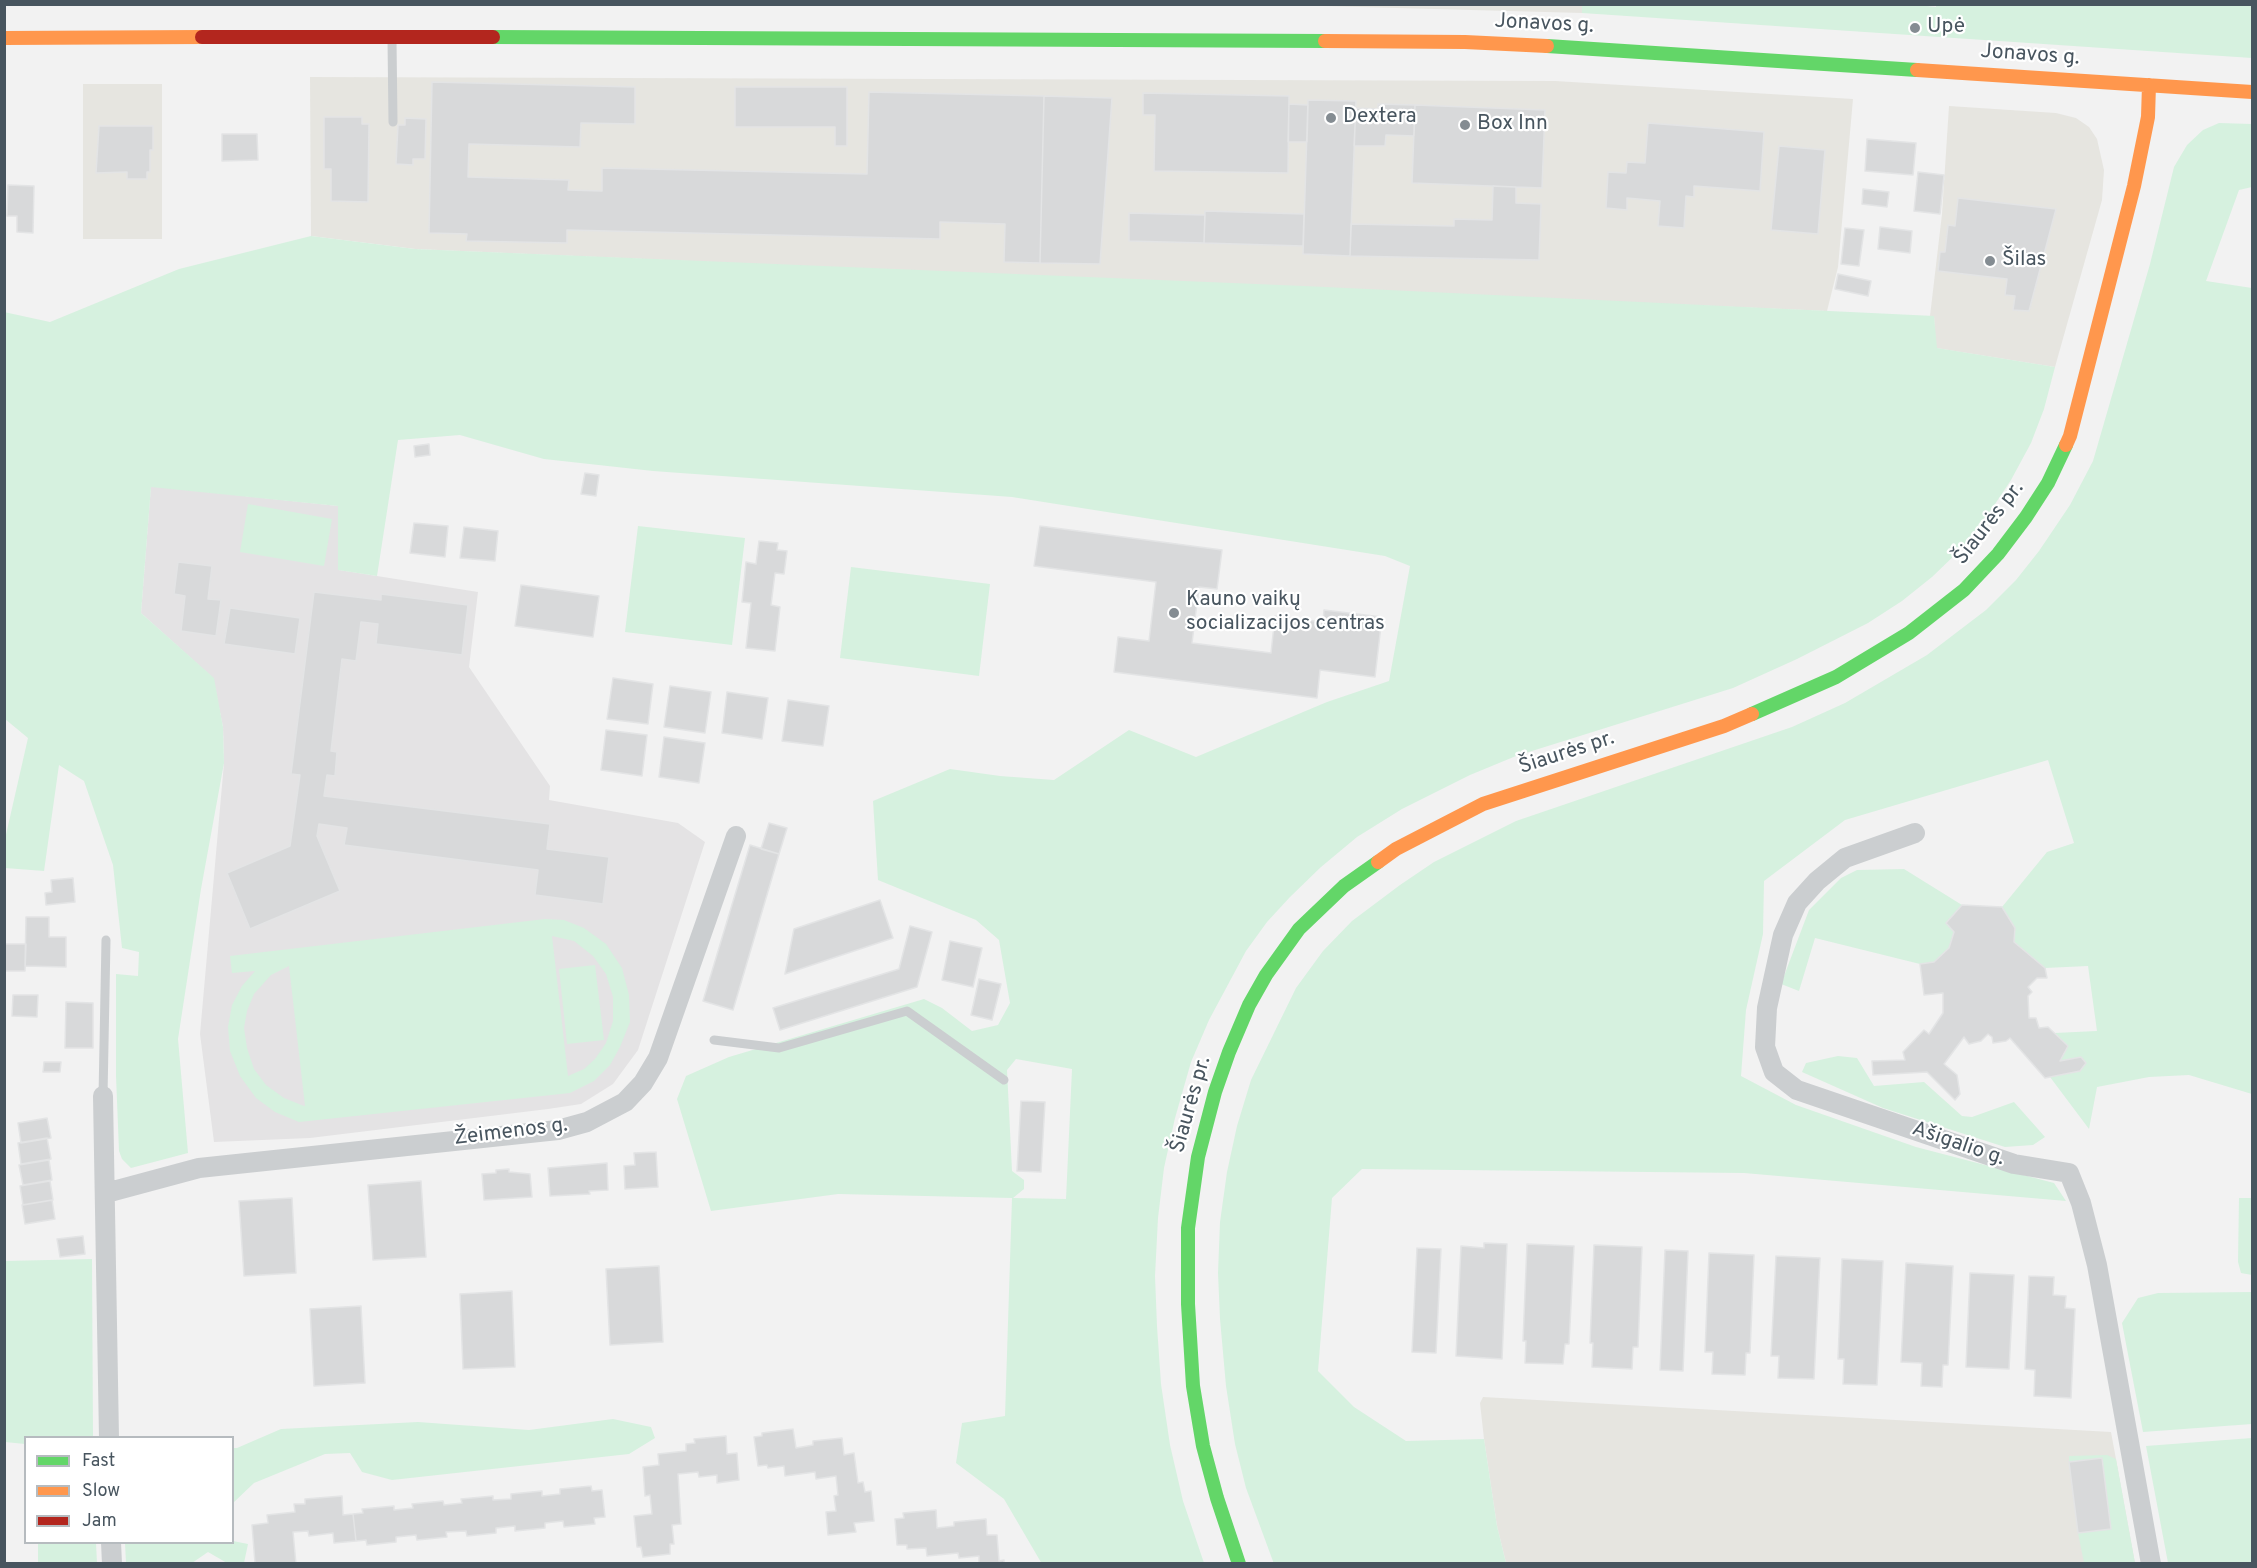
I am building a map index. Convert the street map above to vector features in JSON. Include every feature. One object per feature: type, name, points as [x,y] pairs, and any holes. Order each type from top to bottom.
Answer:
[{"type":"main road","name":"Jonavos g.","points":[[4,38],[392,37],[1464,42],[1580,47],[2253,92]]},
{"type":"main road","name":"Šiaurės pr.","points":[[1239,1563],[1217,1498],[1203,1446],[1193,1386],[1188,1304],[1188,1228],[1198,1156],[1215,1092],[1237,1033],[1266,975],[1299,929],[1344,886],[1396,849],[1483,804],[1724,726],[1836,677],[1909,633],[1964,590],[1998,554],[2026,517],[2048,483],[2070,436],[2134,186],[2148,117],[2149,85]]},
{"type":"street","name":"Ašigalio g.","points":[[1915,833],[1845,858],[1817,881],[1797,903],[1783,935],[1767,1008],[1765,1047],[1774,1072],[1797,1090],[2014,1164],[2069,1173],[2097,1265],[2151,1563]]},
{"type":"street","name":"Žeimenos g.","points":[[106,1193],[199,1168],[558,1130],[587,1122],[624,1102],[643,1083],[658,1058],[736,836]]},
{"type":"street","points":[[103,1096],[109,1436]]},
{"type":"street","points":[[111,1544],[112,1563]]},
{"type":"lane","points":[[392,37],[393,122]]},
{"type":"lane","points":[[103,1096],[106,940]]},
{"type":"lane","points":[[714,1040],[779,1048],[907,1011],[1004,1080]]},
{"type":"shaded area","points":[[1582,4],[1582,13],[1286,5]]},
{"type":"shaded area","points":[[310,77],[1555,81],[1853,99],[1838,267],[1827,311],[415,249],[311,236]]},
{"type":"shaded area","points":[[83,84],[162,84],[162,239],[83,239]]},
{"type":"shaded area","points":[[1949,106],[2056,113],[2076,118],[2089,127],[2097,139],[2104,170],[2102,200],[2055,367],[1936,348],[1934,316],[1930,316],[1942,214]]},
{"type":"shaded area","points":[[151,486],[338,506],[339,570],[478,592],[469,667],[550,786],[549,800],[678,823],[705,842],[638,1050],[613,1084],[581,1104],[548,1109],[310,1138],[214,1142],[200,1034],[224,763],[223,727],[213,678],[141,613]]},
{"type":"shaded area","points":[[1483,1397],[2111,1432],[2135,1563],[1506,1563],[1497,1526],[1484,1439],[1480,1403]]},
{"type":"green space","points":[[1909,4],[1936,7],[1936,4],[2252,5],[2252,58],[1582,13],[1582,5]]},
{"type":"green space","points":[[2219,123],[2252,124],[2252,187],[2239,190],[2206,281],[2252,288],[2252,1094],[2189,1075],[2149,1077],[2097,1087],[2089,1129],[2050,1077],[2080,1071],[2086,1063],[2081,1057],[2060,1061],[2068,1046],[2055,1033],[2097,1031],[2088,966],[2045,968],[2014,942],[2015,928],[2002,907],[2047,852],[2074,843],[2048,760],[1845,820],[1764,881],[1763,934],[1746,1010],[1741,1076],[1796,1105],[1916,1147],[2054,1183],[2066,1201],[1744,1173],[1362,1169],[1332,1198],[1318,1371],[1354,1407],[1406,1441],[1484,1439],[1497,1526],[1506,1563],[1274,1564],[1246,1488],[1235,1444],[1226,1386],[1218,1273],[1220,1222],[1227,1172],[1237,1126],[1251,1080],[1296,988],[1323,951],[1352,921],[1434,862],[1516,821],[1792,727],[1845,703],[1927,655],[1986,610],[2016,580],[2039,551],[2070,505],[2093,461],[2150,264],[2174,167],[2187,145],[2203,130]]},
{"type":"green space","points":[[311,236],[415,249],[1304,286],[1934,316],[1937,348],[2055,367],[2044,409],[2031,443],[2011,480],[1960,550],[1902,601],[1868,623],[1733,688],[1516,756],[1470,775],[1402,809],[1357,837],[1321,867],[1267,922],[1246,951],[1209,1020],[1191,1062],[1164,1168],[1158,1218],[1155,1276],[1161,1384],[1170,1445],[1183,1501],[1204,1563],[1042,1564],[1004,1499],[956,1463],[962,1423],[1005,1416],[1012,1198],[838,1194],[711,1211],[677,1099],[686,1076],[729,1057],[924,999],[942,1008],[972,1031],[998,1025],[1010,1003],[999,940],[976,920],[878,880],[873,801],[950,769],[1054,780],[1129,730],[1196,757],[1327,702],[1389,681],[1410,566],[1385,556],[1012,497],[653,471],[544,459],[460,435],[398,440],[377,576],[338,570],[338,506],[151,487],[141,613],[214,678],[223,727],[224,763],[201,889],[178,1039],[188,1153],[131,1168],[122,1159],[119,1151],[116,974],[138,976],[139,952],[122,948],[113,865],[84,781],[59,765],[44,871],[5,868],[5,839],[28,738],[5,719],[4,312],[50,322],[179,269]],"holes":[[[1016,1059],[1072,1069],[1066,1199],[1013,1198],[1024,1189],[1024,1180],[1012,1171],[1007,1070]]]},
{"type":"green space","points":[[248,504],[332,519],[324,566],[240,552]]},
{"type":"green space","points":[[638,526],[745,538],[732,645],[625,632]]},
{"type":"green space","points":[[851,567],[990,584],[979,676],[840,658]]},
{"type":"green space","points":[[1904,869],[1962,905],[1946,923],[1954,932],[1949,948],[1934,962],[1920,964],[1815,938],[1799,991],[1781,984],[1809,910],[1841,878],[1857,870]]},
{"type":"green space","points":[[545,919],[564,920],[584,928],[606,944],[622,968],[629,995],[630,1022],[610,1065],[594,1081],[570,1093],[299,1122],[275,1112],[256,1098],[240,1076],[230,1051],[228,1027],[232,1005],[242,986],[255,971],[232,973],[230,956]],"holes":[[[552,936],[574,941],[593,956],[606,974],[613,997],[613,1021],[606,1043],[595,1059],[584,1069],[568,1076]],[[289,966],[305,1106],[284,1098],[266,1085],[254,1069],[247,1048],[244,1028],[247,1011],[254,994],[271,975]]]},
{"type":"green space","points":[[595,965],[604,1040],[567,1044],[559,969]]},
{"type":"green space","points":[[1838,1056],[1857,1058],[1874,1086],[1924,1082],[1962,1116],[1972,1117],[2014,1102],[2045,1137],[2033,1145],[2005,1147],[1883,1108],[1802,1072],[1806,1063]]},
{"type":"green space","points":[[2239,1198],[2252,1198],[2252,1275],[2241,1273],[2238,1262]]},
{"type":"green space","points":[[92,1259],[93,1436],[24,1436],[24,1444],[5,1442],[5,1261]]},
{"type":"green space","points":[[2252,1292],[2252,1424],[2143,1432],[2122,1323],[2138,1298],[2158,1293]]},
{"type":"green space","points":[[613,1419],[651,1427],[655,1438],[629,1454],[392,1480],[362,1472],[350,1453],[325,1454],[254,1483],[234,1502],[234,1448],[281,1429],[418,1422],[529,1430]]},
{"type":"green space","points":[[2252,1438],[2252,1563],[2168,1563],[2146,1446]]},
{"type":"green space","points":[[2107,1455],[2116,1459],[2135,1563],[2084,1563],[2078,1533],[2110,1529],[2101,1458],[2069,1462],[2069,1456]]},
{"type":"green space","points":[[234,1541],[248,1544],[244,1563],[227,1563],[208,1552],[192,1563],[126,1563],[125,1544],[234,1544]]},
{"type":"green space","points":[[38,1544],[96,1544],[97,1563],[38,1563]]},
{"type":"building","points":[[432,82],[635,87],[635,124],[581,123],[580,147],[469,144],[468,177],[569,180],[568,190],[602,191],[602,168],[867,174],[869,92],[1044,96],[1040,263],[1004,262],[1005,224],[940,222],[940,239],[567,230],[567,243],[466,241],[467,234],[429,233]]},
{"type":"building","points":[[735,87],[847,87],[847,146],[835,146],[835,127],[735,127]]},
{"type":"building","points":[[1143,93],[1289,96],[1288,173],[1154,171],[1155,115],[1143,115]]},
{"type":"building","points":[[1044,96],[1112,98],[1100,264],[1040,263]]},
{"type":"building","points":[[1308,100],[1356,101],[1350,256],[1303,254]]},
{"type":"building","points":[[1289,104],[1308,105],[1307,142],[1288,142]]},
{"type":"building","points":[[1378,104],[1415,105],[1414,136],[1386,135],[1385,146],[1354,146],[1356,108],[1378,109]]},
{"type":"building","points":[[1415,105],[1545,110],[1542,188],[1412,183]]},
{"type":"building","points":[[324,117],[362,117],[362,124],[369,124],[368,202],[331,201],[331,169],[324,169]]},
{"type":"building","points":[[405,118],[426,119],[425,159],[413,159],[413,165],[396,164],[398,125],[405,125]]},
{"type":"building","points":[[1648,123],[1764,132],[1760,191],[1694,186],[1694,197],[1686,196],[1684,228],[1658,226],[1660,201],[1627,198],[1627,210],[1606,208],[1608,172],[1626,173],[1627,162],[1645,163]]},
{"type":"building","points":[[99,126],[153,126],[153,150],[150,150],[150,172],[147,172],[147,179],[127,179],[127,172],[96,173]]},
{"type":"building","points":[[222,134],[257,134],[258,160],[222,161]]},
{"type":"building","points":[[1867,139],[1916,143],[1913,175],[1865,171]]},
{"type":"building","points":[[1779,146],[1825,150],[1818,234],[1771,230]]},
{"type":"building","points":[[1918,172],[1944,175],[1940,214],[1914,211]]},
{"type":"building","points":[[8,185],[34,186],[33,233],[17,232],[17,216],[7,216]]},
{"type":"building","points":[[1493,186],[1516,187],[1516,203],[1541,204],[1539,260],[1350,256],[1351,224],[1454,226],[1454,219],[1492,220]]},
{"type":"building","points":[[1863,189],[1889,192],[1887,207],[1862,204]]},
{"type":"building","name":"Šilas","points":[[1958,198],[2056,209],[2029,311],[2013,310],[2015,296],[2005,295],[2007,279],[1938,271],[1940,252],[1945,252],[1948,225],[1955,226]]},
{"type":"building","points":[[1205,211],[1304,214],[1303,246],[1204,243]]},
{"type":"building","points":[[1129,213],[1205,215],[1204,243],[1129,241]]},
{"type":"building","points":[[1880,227],[1912,231],[1910,253],[1878,249]]},
{"type":"building","points":[[1845,228],[1864,230],[1859,266],[1841,264]]},
{"type":"building","points":[[1838,274],[1871,281],[1868,296],[1835,289]]},
{"type":"building","points":[[429,444],[430,455],[415,457],[414,446]]},
{"type":"building","points":[[585,473],[599,475],[596,496],[581,494]]},
{"type":"building","points":[[414,523],[448,526],[445,557],[410,553]]},
{"type":"building","name":"Kauno vaikų socializacijos centras","points":[[1040,526],[1222,550],[1217,589],[1199,587],[1192,643],[1271,653],[1275,616],[1323,622],[1324,610],[1382,617],[1375,677],[1320,670],[1317,698],[1114,672],[1118,637],[1149,641],[1156,582],[1034,566]]},
{"type":"building","points":[[464,527],[498,531],[495,561],[460,558]]},
{"type":"building","points":[[759,541],[778,543],[777,550],[787,551],[784,574],[775,573],[771,605],[780,607],[775,651],[746,648],[751,603],[742,602],[746,562],[756,564]]},
{"type":"building","points":[[178,562],[212,566],[208,599],[221,600],[216,636],[181,631],[185,596],[174,594]]},
{"type":"building","points":[[521,585],[599,596],[593,637],[515,626]]},
{"type":"building","points":[[314,592],[381,600],[381,594],[468,605],[462,655],[376,644],[378,624],[361,622],[356,661],[342,659],[331,751],[337,752],[335,776],[327,775],[324,796],[550,824],[547,849],[609,857],[603,904],[535,895],[538,870],[344,845],[347,828],[319,824],[317,836],[340,891],[250,929],[227,873],[290,846],[300,775],[291,774]]},
{"type":"building","points":[[230,608],[300,618],[295,654],[224,644]]},
{"type":"building","points":[[613,678],[653,684],[648,724],[607,719]]},
{"type":"building","points":[[670,686],[711,692],[705,733],[664,727]]},
{"type":"building","points":[[727,692],[768,698],[762,739],[722,733]]},
{"type":"building","points":[[788,700],[829,706],[823,746],[782,741]]},
{"type":"building","points":[[606,730],[647,735],[642,776],[601,770]]},
{"type":"building","points":[[664,737],[705,743],[699,783],[659,777]]},
{"type":"building","points":[[769,823],[787,828],[779,854],[761,849]]},
{"type":"building","points":[[750,845],[779,854],[733,1010],[703,1001]]},
{"type":"building","points":[[73,878],[75,902],[46,905],[45,893],[52,892],[51,880]]},
{"type":"building","points":[[880,900],[893,938],[785,974],[794,929]]},
{"type":"building","points":[[1962,905],[2002,907],[2015,928],[2014,942],[2045,968],[2047,978],[2037,978],[2028,987],[2032,992],[2028,996],[2029,1018],[2036,1018],[2039,1028],[2048,1027],[2068,1046],[2060,1061],[2081,1057],[2086,1063],[2080,1071],[2045,1078],[2010,1038],[1993,1043],[1992,1037],[1988,1034],[1981,1041],[1969,1044],[1964,1037],[1944,1064],[1957,1075],[1960,1094],[1955,1100],[1927,1072],[1873,1075],[1872,1061],[1905,1060],[1903,1052],[1924,1030],[1929,1034],[1943,1013],[1943,993],[1924,995],[1920,964],[1934,962],[1949,948],[1954,932],[1946,923]]},
{"type":"building","points":[[26,917],[49,917],[49,937],[66,937],[66,967],[25,966]]},
{"type":"building","points":[[910,926],[932,932],[917,987],[780,1030],[773,1008],[899,969]]},
{"type":"building","points":[[950,941],[982,948],[973,987],[942,980]]},
{"type":"building","points":[[4,944],[26,944],[25,971],[4,971]]},
{"type":"building","points":[[979,979],[1001,984],[992,1020],[971,1015]]},
{"type":"building","points":[[13,995],[38,995],[37,1017],[12,1016]]},
{"type":"building","points":[[66,1002],[93,1003],[93,1048],[65,1048]]},
{"type":"building","points":[[44,1062],[61,1062],[60,1072],[43,1072]]},
{"type":"building","points":[[1021,1101],[1045,1102],[1041,1172],[1017,1171]]},
{"type":"building","points":[[47,1118],[51,1138],[21,1143],[18,1123]]},
{"type":"building","points":[[47,1138],[51,1159],[21,1164],[18,1143]]},
{"type":"building","points":[[656,1152],[658,1187],[625,1189],[624,1166],[635,1165],[634,1153]]},
{"type":"building","points":[[49,1160],[52,1180],[23,1185],[19,1165]]},
{"type":"building","points":[[607,1163],[608,1190],[589,1191],[590,1194],[550,1196],[548,1168]]},
{"type":"building","points":[[509,1169],[509,1172],[530,1174],[532,1197],[484,1200],[482,1174]]},
{"type":"building","points":[[50,1181],[53,1200],[23,1205],[20,1186]]},
{"type":"building","points":[[421,1181],[426,1257],[373,1260],[368,1185]]},
{"type":"building","points":[[292,1198],[296,1273],[244,1276],[239,1201]]},
{"type":"building","points":[[52,1200],[55,1219],[25,1224],[22,1205]]},
{"type":"building","points":[[83,1236],[85,1254],[60,1257],[57,1239]]},
{"type":"building","points":[[1484,1243],[1507,1244],[1502,1359],[1456,1356],[1461,1246],[1484,1248]]},
{"type":"building","points":[[1527,1244],[1574,1246],[1569,1344],[1565,1344],[1563,1364],[1525,1363],[1526,1341],[1523,1341]]},
{"type":"building","points":[[1594,1245],[1642,1247],[1638,1347],[1633,1347],[1632,1369],[1592,1367],[1593,1343],[1590,1343]]},
{"type":"building","points":[[1417,1248],[1441,1249],[1436,1353],[1412,1352]]},
{"type":"building","points":[[1665,1250],[1688,1251],[1683,1371],[1660,1370]]},
{"type":"building","points":[[1709,1253],[1754,1255],[1750,1353],[1746,1353],[1745,1375],[1712,1374],[1713,1352],[1705,1352]]},
{"type":"building","points":[[1776,1256],[1820,1258],[1814,1379],[1778,1378],[1779,1356],[1771,1356]]},
{"type":"building","points":[[1842,1259],[1883,1261],[1877,1385],[1843,1384],[1844,1359],[1838,1359]]},
{"type":"building","points":[[1906,1263],[1953,1266],[1948,1365],[1943,1365],[1942,1387],[1921,1386],[1922,1363],[1901,1362]]},
{"type":"building","points":[[659,1266],[663,1342],[610,1345],[606,1269]]},
{"type":"building","points":[[1970,1273],[2014,1275],[2009,1369],[1966,1367]]},
{"type":"building","points":[[2029,1276],[2054,1277],[2053,1295],[2066,1296],[2065,1308],[2075,1309],[2071,1398],[2034,1396],[2035,1370],[2025,1369]]},
{"type":"building","points":[[512,1291],[515,1367],[463,1369],[460,1294]]},
{"type":"building","points":[[361,1306],[365,1383],[314,1386],[310,1309]]},
{"type":"building","points":[[793,1429],[796,1448],[813,1445],[813,1441],[842,1438],[844,1455],[854,1453],[858,1483],[863,1482],[865,1492],[871,1491],[874,1521],[854,1523],[856,1532],[828,1535],[826,1512],[836,1511],[834,1496],[838,1495],[836,1476],[816,1479],[815,1472],[785,1476],[784,1466],[768,1468],[767,1465],[758,1466],[754,1437],[762,1436],[762,1433]]},
{"type":"building","points":[[726,1436],[727,1454],[737,1453],[739,1480],[717,1483],[717,1475],[699,1477],[698,1472],[678,1474],[681,1524],[672,1525],[674,1544],[670,1544],[670,1554],[643,1557],[641,1547],[637,1547],[634,1516],[652,1514],[650,1495],[645,1496],[643,1467],[659,1465],[658,1454],[686,1451],[686,1444],[695,1443],[694,1439]]},
{"type":"building","points":[[2102,1458],[2111,1529],[2078,1533],[2069,1462]]},
{"type":"building","points":[[591,1486],[592,1491],[602,1490],[605,1517],[594,1518],[595,1524],[564,1527],[563,1521],[545,1523],[545,1528],[515,1531],[515,1526],[496,1528],[496,1533],[467,1536],[466,1531],[446,1532],[447,1537],[417,1540],[416,1535],[396,1537],[396,1542],[367,1545],[366,1540],[356,1541],[353,1514],[363,1513],[362,1509],[394,1506],[394,1510],[413,1508],[412,1504],[443,1501],[444,1505],[462,1503],[461,1499],[493,1496],[493,1500],[511,1499],[511,1494],[542,1491],[542,1496],[560,1494],[560,1489]]},
{"type":"building","points":[[342,1496],[343,1515],[353,1514],[356,1541],[334,1543],[333,1533],[309,1536],[308,1531],[293,1532],[296,1564],[255,1563],[252,1525],[268,1523],[267,1515],[295,1512],[294,1504],[305,1504],[305,1499]]},
{"type":"building","points":[[936,1510],[937,1528],[954,1526],[954,1522],[986,1519],[987,1535],[997,1535],[999,1561],[1004,1560],[1004,1564],[979,1564],[979,1556],[959,1558],[958,1553],[927,1556],[926,1548],[907,1549],[907,1545],[897,1545],[895,1519],[904,1518],[903,1513]]},
{"type":"traffic: fast","points":[[493,37],[1325,41]]},
{"type":"traffic: fast","points":[[1547,46],[1917,70]]},
{"type":"traffic: fast","points":[[1752,714],[1836,677],[1909,633],[1964,590],[1998,554],[2026,517],[2048,483],[2066,445]]},
{"type":"traffic: fast","points":[[1239,1564],[1203,1446],[1193,1386],[1188,1304],[1188,1228],[1198,1157],[1215,1092],[1229,1052],[1249,1005],[1266,975],[1299,929],[1344,886],[1378,862]]},
{"type":"traffic: slow","points":[[4,38],[202,37]]},
{"type":"traffic: slow","points":[[1325,41],[1465,42],[1547,46]]},
{"type":"traffic: slow","points":[[1917,70],[2252,92]]},
{"type":"traffic: slow","points":[[2066,445],[2134,186],[2148,117],[2149,85]]},
{"type":"traffic: slow","points":[[1378,862],[1396,849],[1483,804],[1724,726],[1752,714]]},
{"type":"traffic: jam","points":[[202,37],[493,37]]},
{"type":"place","name":"Upė","points":[[1915,28]]},
{"type":"place","name":"Dextera","points":[[1331,118]]},
{"type":"place","name":"Box Inn","points":[[1465,125]]},
{"type":"place","name":"Šilas","points":[[1990,261]]},
{"type":"place","name":"Kauno vaikų socializacijos centras","points":[[1174,613]]}]
